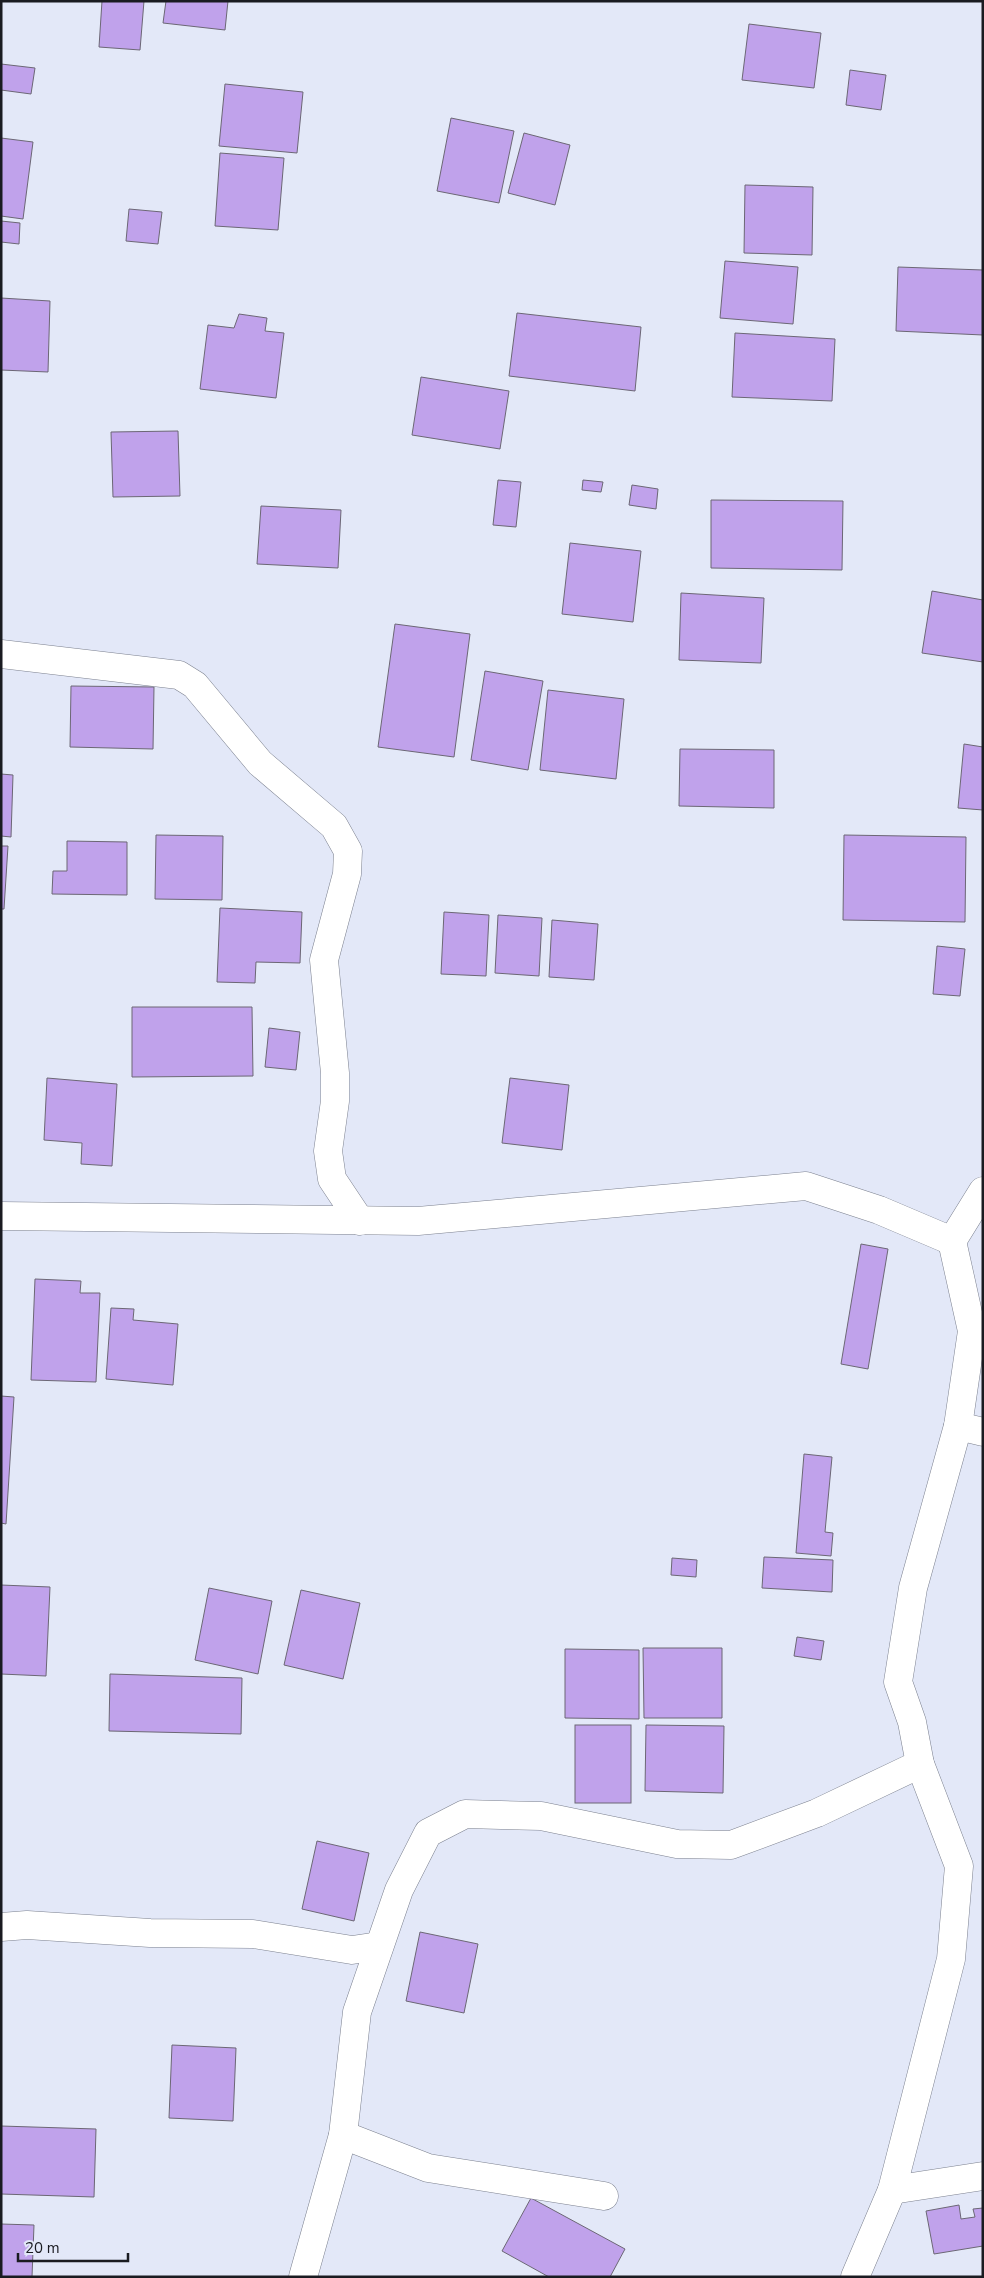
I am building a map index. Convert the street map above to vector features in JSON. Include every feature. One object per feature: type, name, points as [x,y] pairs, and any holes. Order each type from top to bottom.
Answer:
[{"type":"street","points":[[1,654],[179,675],[195,685],[260,762],[334,826],[348,851],[347,874],[324,960],[335,1073],[335,1101],[328,1151],[332,1178],[360,1220]]},
{"type":"street","points":[[1,1216],[418,1221],[806,1186],[879,1210],[952,1241]]},
{"type":"street","points":[[855,2277],[892,2190],[951,1959],[959,1866],[920,1764],[912,1722],[898,1682],[913,1588],[970,1429],[972,1331],[952,1241],[983,1191]]},
{"type":"street","points":[[303,2277],[343,2136],[358,2012],[399,1890],[428,1833],[465,1814],[541,1816],[677,1844],[731,1845],[817,1813],[920,1764]]},
{"type":"street","points":[[1,1927],[27,1925],[150,1933],[254,1934],[352,1950],[379,1946]]},
{"type":"street","points":[[343,2136],[428,2168],[604,2196]]},
{"type":"street","points":[[892,2190],[983,2176]]},
{"type":"building","points":[[102,1],[144,1],[140,50],[99,47]]},
{"type":"building","points":[[166,1],[228,1],[225,30],[163,23]]},
{"type":"building","points":[[749,24],[821,33],[814,88],[742,80]]},
{"type":"building","points":[[1,64],[35,68],[31,94],[1,90]]},
{"type":"building","points":[[850,70],[886,75],[881,110],[846,105]]},
{"type":"building","points":[[225,84],[303,92],[297,153],[219,146]]},
{"type":"building","points":[[451,118],[514,131],[499,203],[437,191]]},
{"type":"building","points":[[524,133],[570,145],[555,205],[508,193]]},
{"type":"building","points":[[1,138],[33,142],[23,219],[1,216]]},
{"type":"building","points":[[220,153],[284,158],[278,230],[215,226]]},
{"type":"building","points":[[745,185],[813,187],[812,255],[744,253]]},
{"type":"building","points":[[129,209],[162,212],[158,244],[126,241]]},
{"type":"building","points":[[1,221],[20,223],[19,244],[1,242]]},
{"type":"building","points":[[725,261],[798,267],[793,324],[720,318]]},
{"type":"building","points":[[898,267],[983,270],[983,335],[896,331]]},
{"type":"building","points":[[1,298],[50,301],[48,372],[1,370]]},
{"type":"building","points":[[517,313],[641,327],[635,391],[509,376]]},
{"type":"building","points":[[239,314],[267,318],[265,331],[284,333],[276,398],[200,389],[208,325],[234,328]]},
{"type":"building","points":[[735,333],[835,339],[832,401],[732,397]]},
{"type":"building","points":[[421,377],[509,391],[500,449],[412,435]]},
{"type":"building","points":[[178,431],[180,496],[113,497],[111,432]]},
{"type":"building","points":[[498,480],[521,482],[516,527],[493,525]]},
{"type":"building","points":[[583,480],[603,482],[601,492],[582,490]]},
{"type":"building","points":[[632,485],[658,489],[656,509],[629,505]]},
{"type":"building","points":[[711,500],[843,501],[842,570],[711,568]]},
{"type":"building","points":[[261,506],[341,510],[338,568],[257,564]]},
{"type":"building","points":[[570,543],[641,551],[633,622],[562,614]]},
{"type":"building","points":[[932,591],[983,600],[983,662],[922,653]]},
{"type":"building","points":[[681,593],[764,598],[761,663],[679,660]]},
{"type":"building","points":[[395,624],[470,634],[454,757],[378,747]]},
{"type":"building","points":[[485,671],[543,681],[528,770],[471,760]]},
{"type":"building","points":[[71,686],[154,687],[153,749],[70,747]]},
{"type":"building","points":[[548,690],[624,699],[616,779],[540,770]]},
{"type":"building","points":[[964,744],[983,747],[983,810],[958,808]]},
{"type":"building","points":[[680,749],[774,750],[774,808],[679,806]]},
{"type":"building","points":[[1,774],[13,775],[11,837],[1,836]]},
{"type":"building","points":[[156,835],[223,836],[222,900],[155,899]]},
{"type":"building","points":[[844,835],[966,837],[965,922],[843,920]]},
{"type":"building","points":[[67,841],[127,842],[127,895],[52,894],[53,871],[67,871]]},
{"type":"building","points":[[1,846],[8,846],[4,909],[1,909]]},
{"type":"building","points":[[220,908],[302,912],[300,963],[256,962],[255,983],[217,982]]},
{"type":"building","points":[[444,912],[489,915],[486,976],[441,974]]},
{"type":"building","points":[[498,915],[542,918],[539,976],[495,973]]},
{"type":"building","points":[[552,920],[598,924],[594,980],[549,977]]},
{"type":"building","points":[[937,946],[965,949],[960,996],[933,994]]},
{"type":"building","points":[[132,1007],[252,1007],[253,1076],[132,1077]]},
{"type":"building","points":[[269,1028],[300,1032],[296,1070],[265,1067]]},
{"type":"building","points":[[47,1078],[117,1084],[112,1166],[81,1164],[82,1143],[44,1140]]},
{"type":"building","points":[[510,1078],[569,1085],[562,1150],[502,1143]]},
{"type":"building","points":[[861,1244],[888,1249],[868,1369],[841,1364]]},
{"type":"building","points":[[35,1279],[81,1281],[80,1293],[100,1293],[96,1382],[31,1380]]},
{"type":"building","points":[[111,1308],[134,1309],[133,1320],[178,1324],[173,1385],[106,1379]]},
{"type":"building","points":[[1,1396],[14,1397],[6,1524],[1,1523]]},
{"type":"building","points":[[804,1454],[832,1457],[825,1532],[833,1533],[831,1556],[796,1553]]},
{"type":"building","points":[[764,1557],[833,1560],[832,1592],[762,1588]]},
{"type":"building","points":[[672,1558],[697,1560],[696,1577],[671,1575]]},
{"type":"building","points":[[1,1585],[50,1587],[46,1676],[1,1674]]},
{"type":"building","points":[[209,1588],[272,1601],[258,1674],[195,1660]]},
{"type":"building","points":[[301,1590],[360,1603],[343,1679],[284,1665]]},
{"type":"building","points":[[797,1637],[824,1641],[821,1660],[794,1656]]},
{"type":"building","points":[[643,1648],[722,1648],[722,1718],[644,1718]]},
{"type":"building","points":[[565,1649],[639,1650],[639,1719],[565,1718]]},
{"type":"building","points":[[110,1674],[242,1678],[241,1734],[109,1731]]},
{"type":"building","points":[[575,1725],[631,1725],[631,1803],[575,1803]]},
{"type":"building","points":[[646,1725],[724,1726],[723,1793],[645,1791]]},
{"type":"building","points":[[317,1841],[369,1853],[354,1921],[302,1909]]},
{"type":"building","points":[[420,1932],[478,1944],[464,2013],[406,2001]]},
{"type":"building","points":[[172,2045],[236,2048],[233,2121],[169,2118]]},
{"type":"building","points":[[1,2126],[96,2129],[94,2197],[1,2194]]},
{"type":"building","points":[[531,2198],[625,2249],[610,2277],[549,2277],[502,2251]]},
{"type":"building","points":[[959,2205],[961,2219],[975,2217],[973,2209],[983,2208],[983,2246],[934,2254],[926,2211]]},
{"type":"building","points":[[1,2224],[34,2225],[32,2277],[1,2277]]}]
